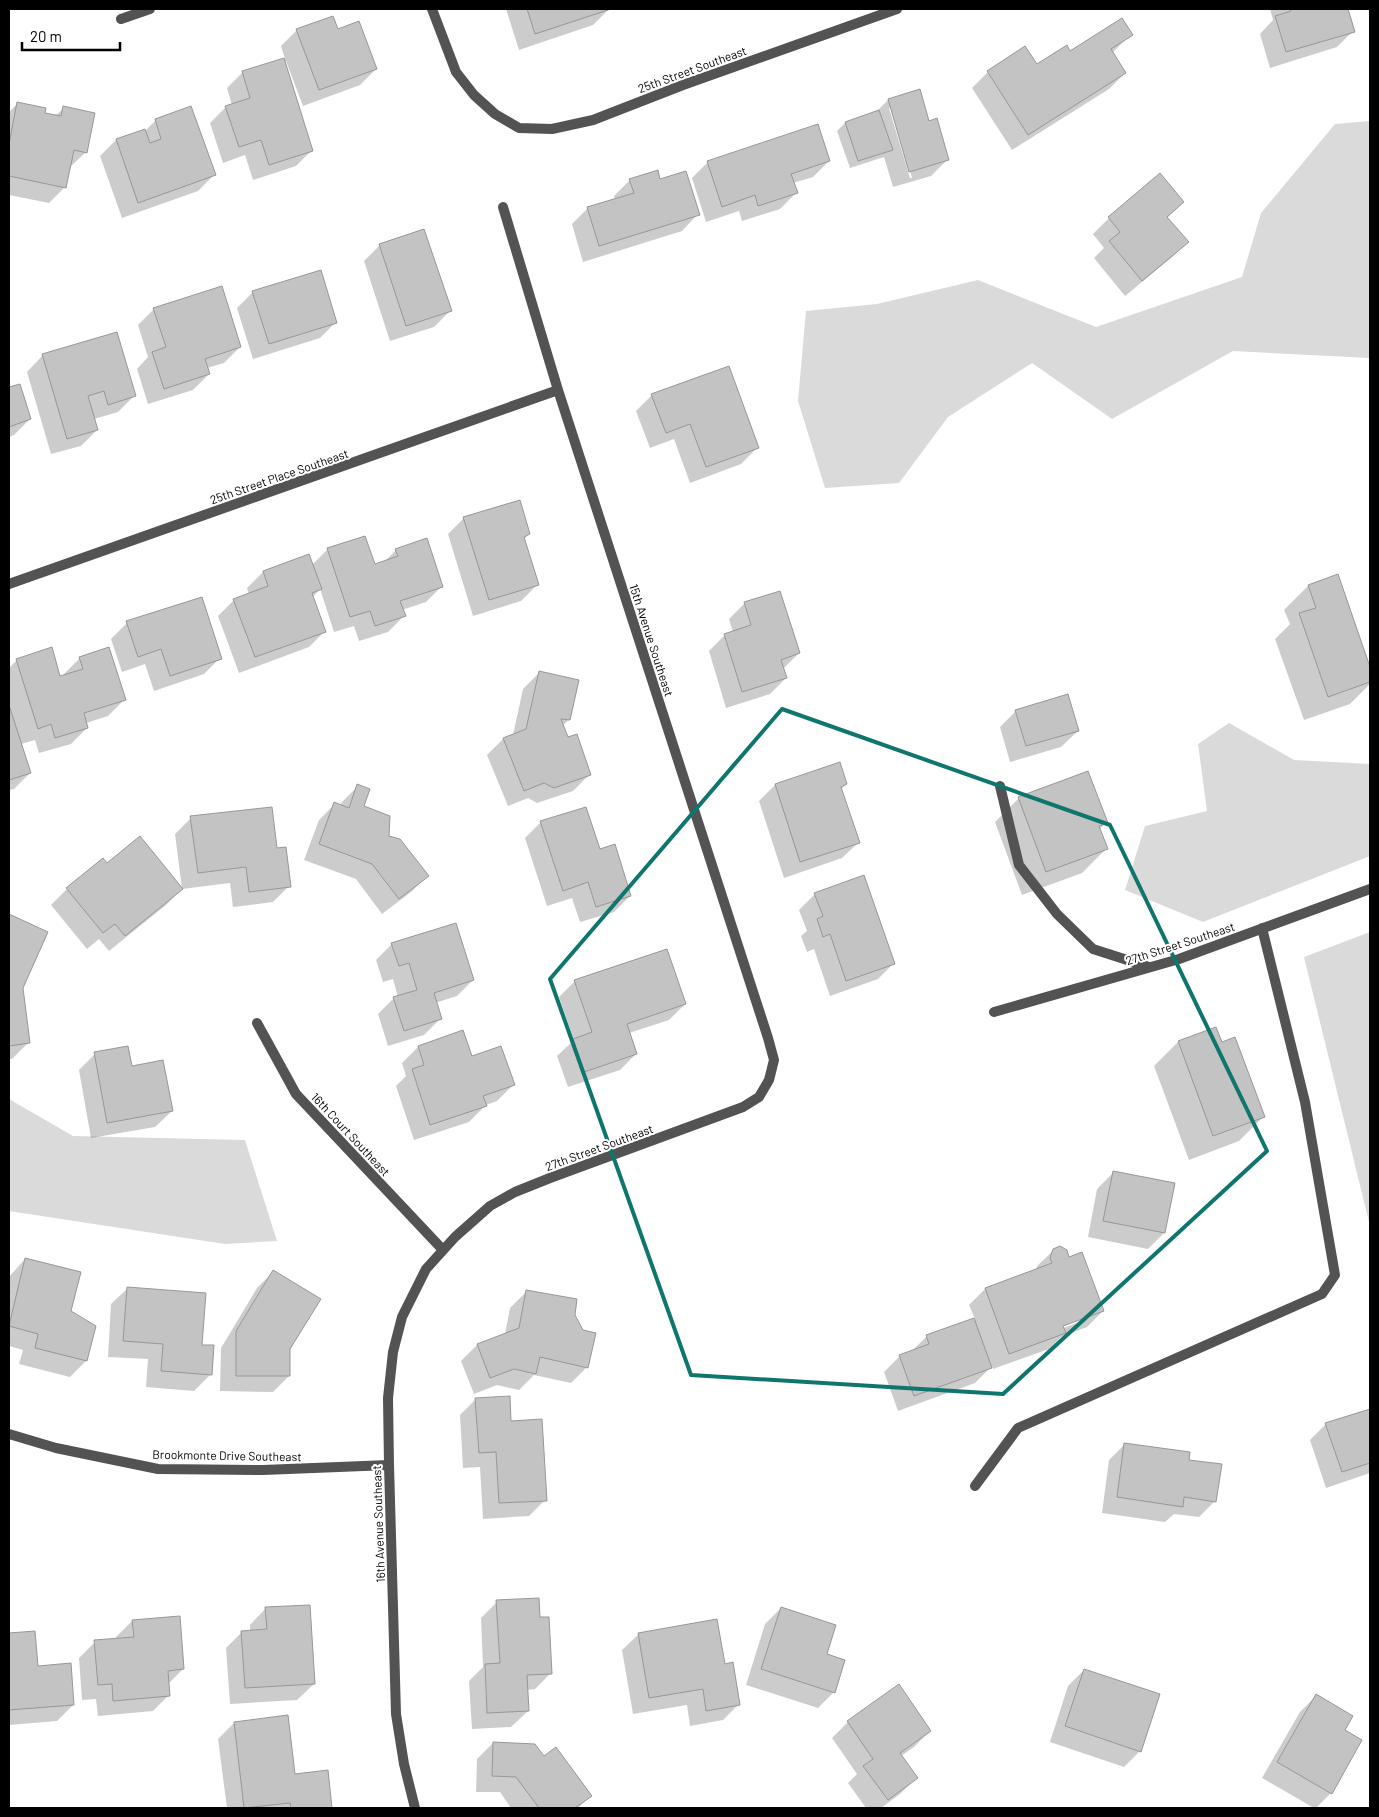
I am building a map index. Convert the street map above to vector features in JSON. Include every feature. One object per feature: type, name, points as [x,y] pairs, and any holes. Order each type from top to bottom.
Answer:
[{"type":"street","points":[[121,19],[150,9]]},
{"type":"street","name":"25th Street Southeast","points":[[432,9],[456,72],[474,95],[495,114],[519,128],[552,129],[593,120],[683,85],[898,9]]},
{"type":"street","name":"15th Avenue Southeast","points":[[503,207],[558,390],[768,1038],[774,1060],[769,1080]]},
{"type":"street","name":"25th Street Place Southeast","points":[[9,584],[558,390]]},
{"type":"street","points":[[1000,786],[1019,865],[1057,914],[1093,949],[1149,967]]},
{"type":"street","name":"27th Street Southeast","points":[[994,1012],[1178,959],[1370,889]]},
{"type":"street","points":[[975,1486],[1018,1428],[1322,1294],[1335,1275],[1305,1102],[1262,928]]},
{"type":"street","name":"16th Court Southeast","points":[[256,1023],[296,1094],[443,1250]]},
{"type":"street","name":"27th Street Southeast","points":[[443,1250],[490,1206],[515,1192],[743,1107],[759,1097],[769,1080]]},
{"type":"street","name":"16th Avenue Southeast","points":[[415,1808],[404,1764],[396,1714],[388,1398],[393,1352],[402,1317],[426,1269],[443,1250]]},
{"type":"street","name":"Brookmonte Drive Southeast","points":[[9,1434],[56,1448],[158,1469],[263,1470],[389,1465]]},
{"type":"highlighted area","points":[[782,709],[1110,825],[1267,1151],[1003,1394],[691,1375],[550,979]]},
{"type":"shaded area","points":[[1370,121],[1370,358],[1233,351],[1112,419],[1032,363],[948,417],[899,483],[825,488],[798,401],[806,311],[877,304],[978,280],[1096,327],[1242,277],[1261,213],[1335,124]]},
{"type":"shaded area","points":[[1229,723],[1294,760],[1370,764],[1370,856],[1203,922],[1125,890],[1145,826],[1207,811],[1198,744]]},
{"type":"shaded area","points":[[1370,932],[1370,1226],[1304,957]]},
{"type":"shaded area","points":[[9,1099],[73,1136],[245,1140],[277,1241],[225,1244],[9,1211]]},
{"type":"building","points":[[527,9],[611,9],[535,34]]},
{"type":"building","points":[[1290,9],[1348,9],[1355,32],[1286,52],[1275,16],[1291,11]]},
{"type":"building","points":[[333,16],[338,29],[359,21],[377,69],[319,90],[296,29]]},
{"type":"building","points":[[1122,18],[1133,35],[1111,49],[1126,73],[1028,135],[987,71],[1025,46],[1037,64],[1067,45],[1070,51]]},
{"type":"building","points":[[284,58],[313,151],[269,165],[261,140],[239,147],[225,106],[250,98],[242,71]]},
{"type":"building","points":[[920,89],[929,121],[937,118],[949,160],[909,172],[888,99]]},
{"type":"building","points":[[17,102],[46,108],[45,113],[61,116],[63,106],[95,113],[87,153],[74,150],[66,188],[9,176],[9,144]]},
{"type":"building","points":[[191,106],[216,175],[138,203],[116,139],[145,129],[150,143],[161,139],[155,119]]},
{"type":"building","points":[[879,110],[893,150],[858,161],[845,122]]},
{"type":"building","points":[[818,124],[830,161],[791,174],[798,193],[758,206],[755,195],[722,207],[707,161]]},
{"type":"building","points":[[658,170],[660,179],[686,171],[700,215],[599,246],[587,207],[634,193],[629,179]]},
{"type":"building","points":[[1160,173],[1184,202],[1167,217],[1189,242],[1142,281],[1109,241],[1120,232],[1108,217]]},
{"type":"building","points":[[424,229],[452,311],[406,326],[379,244]]},
{"type":"building","points":[[321,270],[337,323],[269,344],[252,291]]},
{"type":"building","points":[[222,286],[241,347],[205,359],[210,374],[164,389],[152,352],[166,347],[153,308]]},
{"type":"building","points":[[117,332],[136,396],[108,405],[104,391],[88,396],[98,430],[67,439],[42,354]]},
{"type":"building","points":[[729,366],[759,448],[706,467],[690,424],[666,433],[651,394]]},
{"type":"building","points":[[20,384],[31,419],[9,427],[9,387]]},
{"type":"building","points":[[520,500],[530,534],[524,537],[539,585],[489,600],[463,517]]},
{"type":"building","points":[[365,536],[375,564],[398,556],[395,549],[427,538],[443,587],[400,601],[406,616],[375,626],[370,611],[350,617],[327,548]]},
{"type":"building","points":[[309,554],[322,589],[312,593],[326,632],[255,657],[233,599],[268,586],[263,571]]},
{"type":"building","points":[[1338,574],[1370,667],[1370,682],[1328,697],[1299,613],[1316,608],[1308,585]]},
{"type":"building","points":[[780,591],[800,653],[781,660],[787,678],[742,692],[724,634],[751,625],[744,602]]},
{"type":"building","points":[[202,597],[222,659],[170,676],[161,649],[138,657],[126,621]]},
{"type":"building","points":[[52,647],[60,676],[83,669],[79,657],[109,647],[126,700],[84,713],[88,728],[55,738],[51,724],[38,729],[16,659]]},
{"type":"building","points":[[539,671],[579,680],[570,720],[561,719],[568,737],[577,734],[591,775],[554,788],[544,783],[524,791],[503,738],[526,729]]},
{"type":"building","points":[[1068,694],[1079,731],[1026,746],[1015,710]]},
{"type":"building","points":[[9,705],[31,773],[9,780]]},
{"type":"building","points":[[840,762],[847,784],[841,787],[860,843],[800,862],[775,784]]},
{"type":"building","points":[[1088,771],[1108,823],[1099,826],[1108,849],[1046,872],[1018,797]]},
{"type":"building","points":[[357,784],[370,789],[364,806],[390,816],[389,836],[400,839],[429,876],[399,899],[372,864],[319,844],[334,802],[349,808]]},
{"type":"building","points":[[272,807],[277,848],[286,847],[291,887],[249,892],[246,867],[198,873],[190,816]]},
{"type":"building","points":[[586,807],[600,849],[615,844],[631,896],[596,907],[588,882],[563,891],[540,821]]},
{"type":"building","points":[[140,836],[183,889],[125,936],[115,924],[103,933],[66,888],[103,858],[107,863]]},
{"type":"building","points":[[864,875],[895,964],[846,981],[830,934],[823,937],[817,919],[823,916],[814,893]]},
{"type":"building","points":[[9,914],[48,932],[23,988],[30,1043],[9,1046]]},
{"type":"building","points":[[456,923],[474,980],[434,993],[442,1019],[404,1031],[393,997],[417,990],[409,963],[399,966],[391,943]]},
{"type":"building","points":[[667,949],[686,1004],[627,1024],[637,1054],[584,1072],[573,1039],[592,1032],[574,980]]},
{"type":"building","points":[[1216,1027],[1222,1042],[1235,1037],[1265,1117],[1213,1136],[1178,1041]]},
{"type":"building","points":[[463,1030],[472,1056],[501,1046],[515,1085],[483,1096],[487,1106],[430,1125],[412,1069],[424,1065],[418,1046]]},
{"type":"building","points":[[128,1046],[132,1066],[163,1060],[173,1111],[107,1123],[94,1052]]},
{"type":"building","points":[[1113,1171],[1175,1183],[1165,1233],[1103,1221]]},
{"type":"building","points":[[1060,1246],[1067,1250],[1069,1257],[1082,1252],[1104,1311],[1063,1326],[1066,1333],[1009,1354],[985,1288],[1052,1263],[1050,1258],[1053,1249]]},
{"type":"building","points":[[25,1258],[81,1272],[71,1311],[96,1326],[87,1361],[35,1348],[38,1334],[9,1326]]},
{"type":"building","points":[[273,1270],[321,1299],[290,1349],[290,1376],[236,1376],[236,1331]]},
{"type":"building","points":[[127,1287],[206,1293],[202,1345],[214,1345],[212,1375],[161,1371],[163,1344],[123,1341]]},
{"type":"building","points":[[526,1290],[577,1299],[575,1315],[583,1330],[596,1333],[588,1368],[540,1357],[536,1374],[514,1369],[490,1378],[477,1344],[519,1328]]},
{"type":"building","points":[[974,1318],[992,1368],[914,1396],[899,1355],[929,1344],[926,1335]]},
{"type":"building","points":[[510,1396],[511,1421],[542,1419],[547,1501],[499,1503],[496,1452],[479,1453],[475,1398]]},
{"type":"building","points":[[1370,1409],[1370,1463],[1342,1472],[1325,1423]]},
{"type":"building","points":[[1124,1443],[1190,1452],[1189,1460],[1222,1464],[1216,1502],[1184,1497],[1183,1507],[1117,1497]]},
{"type":"building","points":[[539,1598],[540,1617],[549,1617],[552,1674],[527,1675],[529,1711],[487,1713],[485,1664],[500,1663],[496,1600]]},
{"type":"building","points":[[310,1605],[315,1684],[245,1688],[241,1631],[267,1629],[265,1607]]},
{"type":"building","points":[[781,1607],[836,1625],[827,1654],[845,1660],[835,1693],[761,1669]]},
{"type":"building","points":[[180,1616],[184,1669],[168,1671],[170,1696],[113,1701],[112,1684],[98,1685],[94,1640],[134,1637],[132,1620]]},
{"type":"building","points":[[717,1619],[725,1664],[733,1662],[740,1705],[706,1711],[703,1689],[649,1698],[638,1633]]},
{"type":"building","points":[[35,1631],[38,1666],[71,1663],[74,1705],[9,1710],[9,1633]]},
{"type":"building","points":[[1084,1669],[1160,1694],[1141,1752],[1065,1726]]},
{"type":"building","points":[[899,1684],[931,1731],[900,1753],[918,1778],[888,1800],[863,1766],[873,1759],[847,1721]]},
{"type":"building","points":[[1316,1694],[1353,1716],[1345,1730],[1362,1740],[1332,1794],[1277,1762]]},
{"type":"building","points":[[288,1715],[295,1774],[328,1770],[332,1808],[291,1808],[290,1803],[244,1808],[234,1722]]},
{"type":"building","points":[[493,1742],[535,1744],[544,1756],[556,1747],[592,1796],[575,1808],[539,1808],[516,1777],[492,1776]]}]
